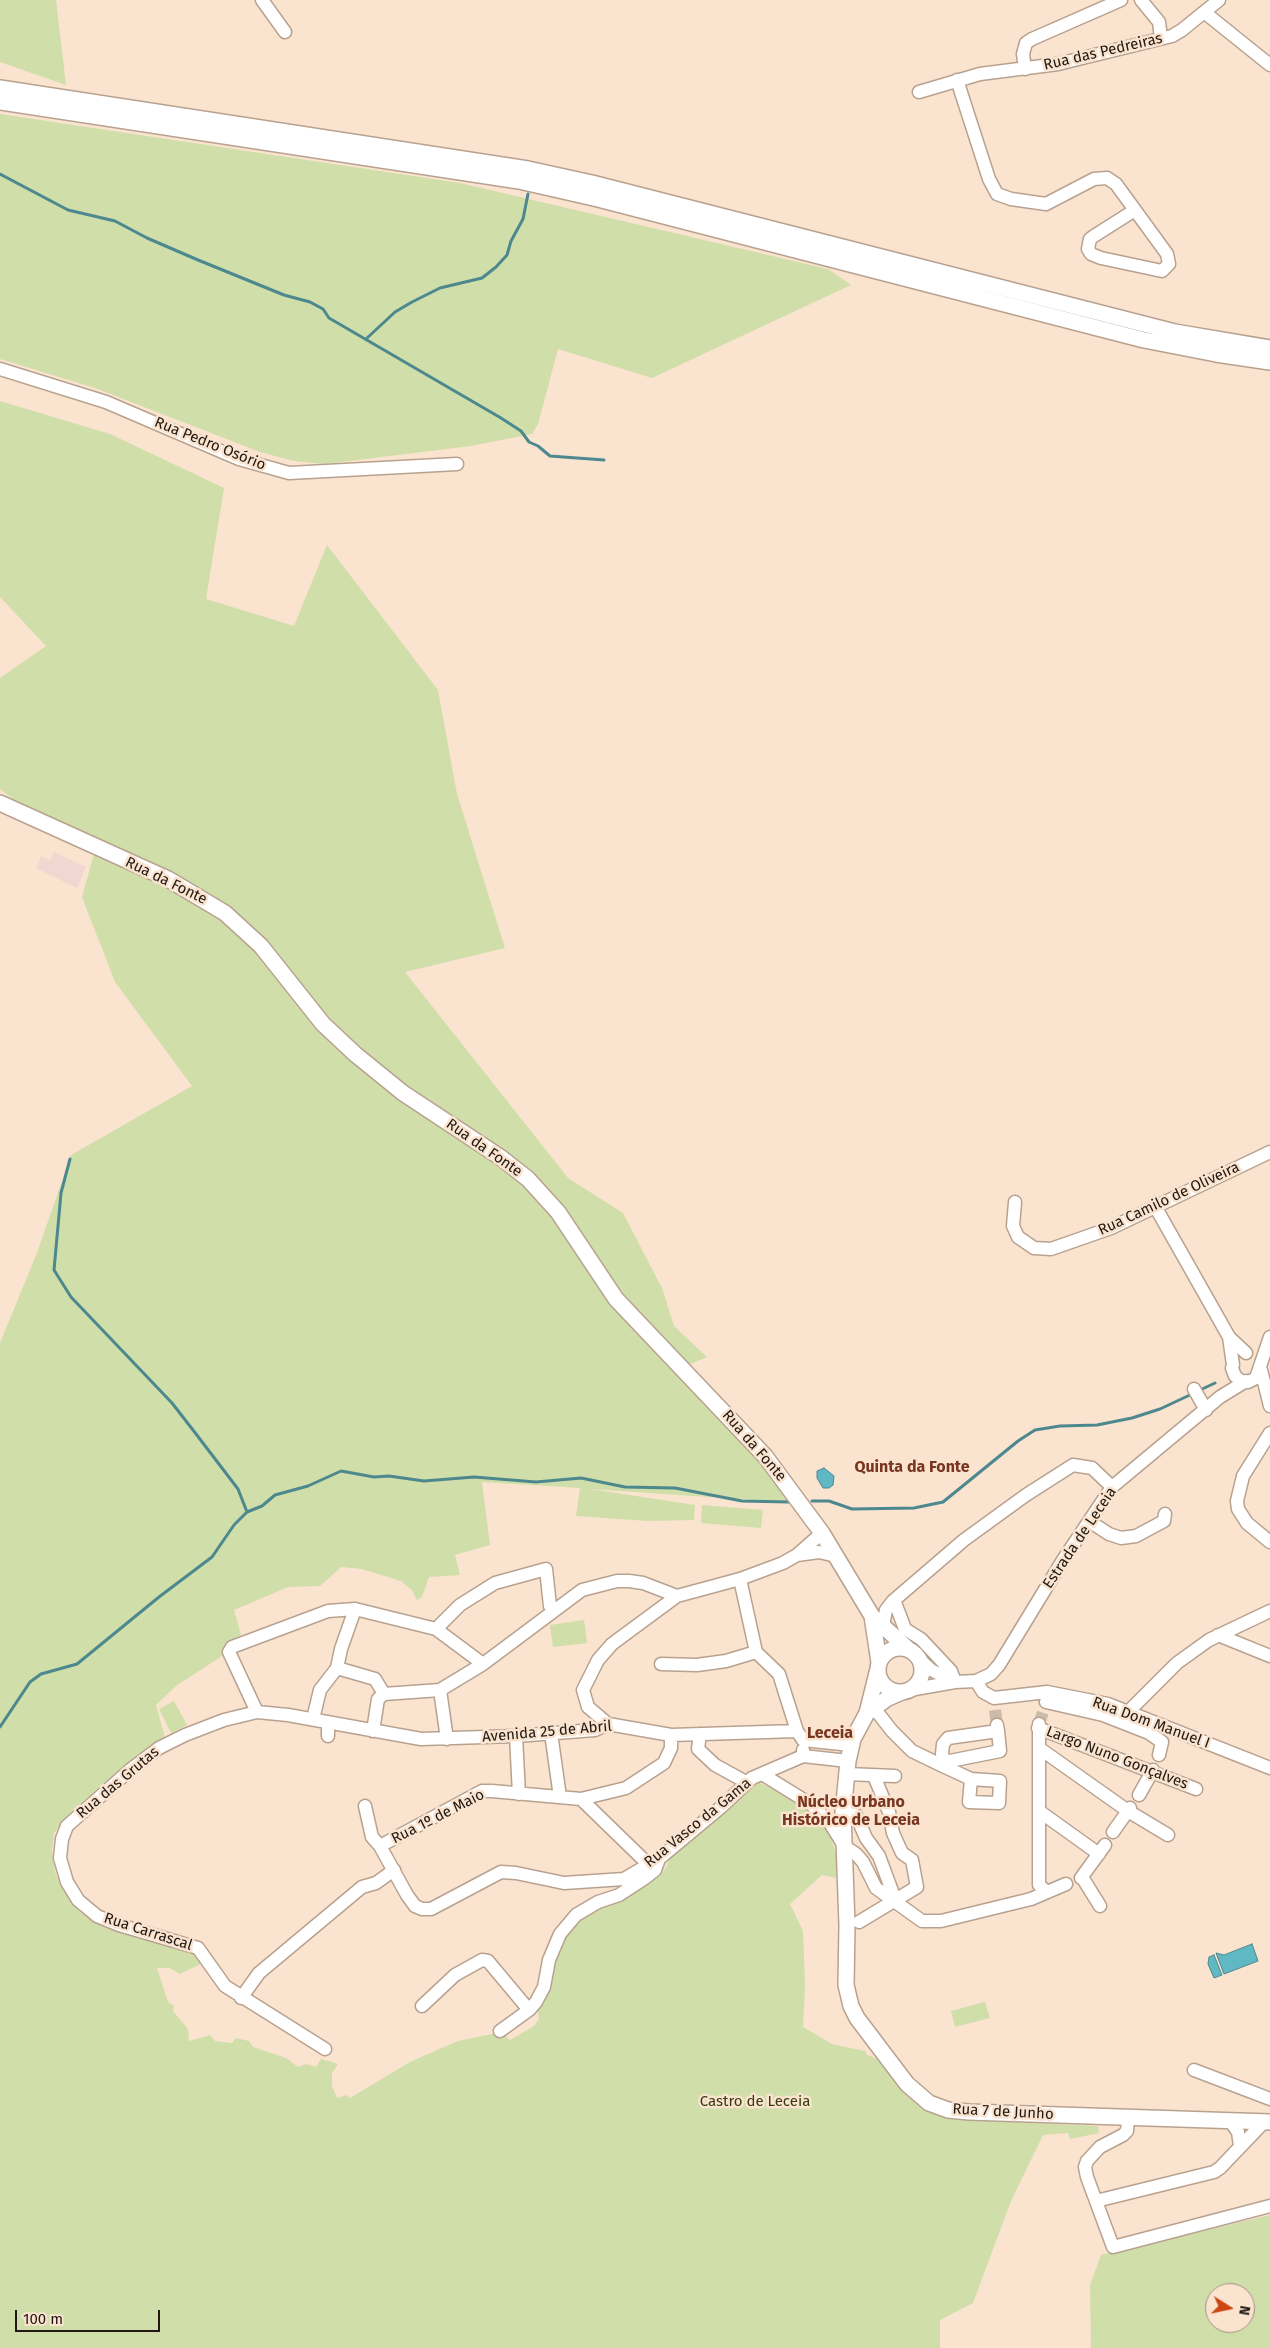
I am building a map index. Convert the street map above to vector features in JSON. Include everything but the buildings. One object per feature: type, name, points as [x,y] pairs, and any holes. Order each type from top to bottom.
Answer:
[{"type":"main road","points":[[0,88],[528,169],[592,183],[1175,332],[1270,348]]},
{"type":"main road","points":[[0,102],[519,181],[598,199],[1144,340],[1270,362]]},
{"type":"main road","name":"Rua da Fonte","points":[[0,803],[168,879],[225,913],[261,946],[323,1024],[355,1054],[403,1093],[528,1179],[558,1212],[616,1299],[753,1442],[822,1533],[870,1612],[914,1654]]},
{"type":"main road","name":"Rua da Fonte","points":[[870,1612],[878,1665]]},
{"type":"main road","points":[[852,1742],[870,1710],[878,1665],[888,1651],[902,1648],[914,1654],[921,1666],[919,1680],[905,1691],[894,1691],[882,1683],[878,1665]]},
{"type":"main road","name":"Estrada de Leceia","points":[[870,1710],[905,1691]]},
{"type":"main road","name":"Rua 7 de Junho","points":[[852,1742],[847,1768],[843,1813],[848,1997],[857,2018],[918,2096],[929,2103],[948,2110],[969,2112],[1267,2122]]},
{"type":"street","points":[[262,0],[285,32]]},
{"type":"street","points":[[1025,69],[1023,54],[1026,43],[1121,0]]},
{"type":"street","points":[[1141,0],[1159,22],[1161,38]]},
{"type":"street","name":"Rua das Pedreiras","points":[[919,92],[980,74],[1058,64],[1161,38],[1182,30],[1219,0]]},
{"type":"street","points":[[1204,12],[1270,65]]},
{"type":"street","points":[[956,80],[987,172],[997,194],[1010,199],[1046,204],[1094,179],[1107,178],[1116,184],[1135,210],[1167,254],[1169,264],[1162,271],[1101,258],[1091,254],[1088,249],[1090,239],[1135,210]]},
{"type":"street","name":"Rua Pedro Osório","points":[[0,369],[106,402],[238,459],[288,473],[457,464]]},
{"type":"street","name":"Rua Camilo de Oliveira","points":[[1015,1202],[1013,1220],[1015,1232],[1023,1242],[1040,1249],[1051,1249],[1111,1228],[1270,1152]]},
{"type":"street","points":[[1156,1208],[1229,1336],[1247,1353],[1257,1357],[1269,1405]]},
{"type":"street","points":[[1229,1336],[1232,1366],[1238,1379],[1266,1389]]},
{"type":"street","points":[[1232,1366],[1236,1358],[1247,1353],[1270,1337]]},
{"type":"street","points":[[1247,1382],[1256,1378],[1270,1337]]},
{"type":"street","name":"Estrada de Leceia","points":[[1220,1397],[1232,1366]]},
{"type":"street","name":"Estrada de Leceia","points":[[905,1691],[955,1682],[976,1681],[991,1674],[1000,1665],[1112,1487],[1220,1397],[1247,1382]]},
{"type":"street","points":[[1196,1393],[1206,1410]]},
{"type":"street","points":[[1270,1433],[1243,1476],[1237,1501],[1238,1508],[1247,1524],[1270,1542]]},
{"type":"street","points":[[883,1626],[886,1610],[894,1600],[972,1535],[1026,1495],[1073,1465],[1092,1468],[1112,1487]]},
{"type":"street","points":[[1089,1521],[1110,1534],[1121,1538],[1136,1536],[1164,1520],[1165,1514]]},
{"type":"street","points":[[608,1724],[588,1707],[583,1696],[585,1684],[598,1660],[612,1644],[677,1596],[740,1579],[775,1566],[795,1556],[822,1533]]},
{"type":"street","points":[[795,1556],[819,1552],[836,1556]]},
{"type":"street","points":[[436,1629],[460,1605],[496,1583],[546,1569],[550,1606],[553,1610]]},
{"type":"street","points":[[740,1579],[756,1652],[779,1674],[800,1735],[803,1756],[874,1776],[895,1776]]},
{"type":"street","points":[[373,1731],[378,1699],[384,1694],[440,1690],[483,1664],[582,1590],[617,1581],[643,1583],[677,1596]]},
{"type":"street","points":[[894,1600],[905,1629],[921,1640],[951,1671],[955,1682]]},
{"type":"street","points":[[256,1712],[229,1652],[232,1647],[328,1611],[355,1609],[436,1629],[483,1664]]},
{"type":"street","points":[[313,1720],[320,1690],[338,1668],[341,1649],[355,1609]]},
{"type":"street","points":[[1128,1712],[1177,1663],[1218,1635],[1270,1611]]},
{"type":"street","points":[[1218,1635],[1270,1656]]},
{"type":"street","points":[[661,1664],[697,1664],[726,1661],[756,1652]]},
{"type":"street","name":"Estrada de Leceia","points":[[914,1654],[931,1670],[955,1682]]},
{"type":"street","points":[[338,1668],[375,1679],[384,1694]]},
{"type":"street","name":"Rua Dom Manuel I","points":[[976,1681],[994,1704],[1045,1701],[1108,1704],[1270,1768]]},
{"type":"street","points":[[440,1690],[447,1740]]},
{"type":"street","points":[[1045,1701],[1103,1715],[1149,1734],[1162,1742],[1159,1755]]},
{"type":"street","points":[[870,1710],[912,1751],[944,1764],[971,1779]]},
{"type":"street","name":"Rua das Grutas","points":[[67,1826],[130,1770],[159,1748],[185,1735],[224,1720],[256,1712],[328,1722],[373,1731]]},
{"type":"street","points":[[328,1722],[328,1736]]},
{"type":"street","name":"Avenida 25 de Abril","points":[[373,1731],[421,1739],[447,1740],[595,1730],[608,1724],[671,1735],[800,1735],[852,1742]]},
{"type":"street","name":"Largo Nuno Gonçalves","points":[[1039,1748],[1038,1726],[1196,1789]]},
{"type":"street","points":[[997,1728],[1000,1751],[944,1764],[942,1744],[948,1738],[997,1728]]},
{"type":"street","points":[[551,1733],[560,1797]]},
{"type":"street","points":[[700,1734],[698,1749],[715,1765],[746,1782]]},
{"type":"street","name":"Rua 1º de Maio","points":[[380,1846],[482,1791],[581,1799],[626,1788],[664,1762],[672,1748],[671,1735]]},
{"type":"street","points":[[516,1736],[519,1794]]},
{"type":"street","points":[[1039,1748],[1168,1835]]},
{"type":"street","points":[[1039,1748],[1039,1885],[1047,1892]]},
{"type":"street","name":"Rua Vasco da Gama","points":[[365,1806],[372,1837],[380,1846],[415,1906],[422,1909],[439,1905],[501,1872],[580,1884],[624,1879],[654,1862],[720,1808],[746,1782],[803,1756]]},
{"type":"street","points":[[1138,1795],[1152,1771]]},
{"type":"street","points":[[762,1774],[812,1805],[830,1823],[844,1846],[856,1854],[876,1888],[922,1921],[941,1921],[1031,1899],[1066,1884]]},
{"type":"street","points":[[859,1922],[917,1887],[912,1860],[902,1852],[893,1833],[889,1812],[874,1776]]},
{"type":"street","points":[[500,2031],[529,2010],[544,1987],[549,1960],[560,1934],[576,1914],[598,1902],[619,1895],[656,1870],[654,1862],[581,1799]]},
{"type":"street","points":[[1113,1832],[1129,1810]]},
{"type":"street","points":[[1039,1811],[1102,1850],[1081,1877],[1100,1906]]},
{"type":"street","points":[[843,1813],[856,1815],[866,1838],[879,1856],[893,1900]]},
{"type":"street","name":"Rua Carrascal","points":[[67,1826],[62,1840],[60,1858],[67,1882],[78,1900],[97,1916],[198,1948],[225,1986],[325,2049]]},
{"type":"street","points":[[242,1998],[259,1973],[325,1920],[362,1887],[376,1883],[394,1870]]},
{"type":"street","points":[[422,2006],[455,1975],[482,1960],[488,1961],[529,2010]]},
{"type":"street","points":[[1194,2070],[1270,2099]]},
{"type":"street","points":[[1128,2118],[1127,2131],[1100,2147],[1087,2160],[1087,2177],[1113,2246],[1270,2206]]},
{"type":"street","points":[[1230,2121],[1238,2132],[1240,2146]]},
{"type":"street","points":[[1096,2201],[1214,2172],[1267,2122]]},
{"type":"shaded area","points":[[54,852],[86,867],[77,888],[36,868],[41,856],[50,860]]},
{"type":"green space","points":[[0,0],[56,0],[66,85],[0,62]]},
{"type":"green space","points":[[0,114],[460,183],[828,269],[851,285],[652,378],[558,349],[538,424],[532,434],[471,446],[325,464],[294,461],[260,452],[95,388],[0,359]]},
{"type":"green space","name":"Castro de Leceia","points":[[0,401],[110,434],[224,488],[206,599],[294,626],[327,545],[438,690],[457,794],[505,948],[405,972],[568,1178],[623,1213],[662,1288],[674,1326],[707,1357],[690,1364],[797,1503],[590,1489],[695,1505],[694,1520],[648,1521],[576,1516],[580,1488],[482,1482],[490,1545],[455,1555],[460,1575],[429,1577],[422,1597],[417,1600],[412,1590],[401,1581],[362,1569],[341,1567],[320,1586],[288,1587],[234,1610],[241,1635],[230,1641],[225,1654],[176,1686],[156,1705],[165,1738],[130,1761],[70,1813],[54,1833],[52,1850],[55,1872],[62,1888],[80,1912],[94,1922],[178,1950],[179,1947],[193,1953],[203,1963],[180,1974],[170,1968],[157,1968],[168,2002],[174,2006],[173,2011],[188,2029],[189,2041],[210,2035],[215,2041],[232,2043],[236,2038],[249,2041],[253,2047],[286,2058],[298,2067],[306,2064],[316,2067],[321,2059],[338,2064],[332,2073],[332,2086],[337,2098],[347,2095],[350,2098],[410,2062],[458,2041],[506,2031],[506,2037],[510,2040],[534,2026],[539,2019],[537,2005],[552,1960],[573,1923],[652,1877],[661,1875],[670,1857],[756,1781],[797,1801],[815,1816],[829,1833],[836,1853],[836,1878],[822,1875],[790,1904],[803,1931],[805,1986],[803,2027],[832,2044],[865,2051],[867,2055],[881,2060],[932,2111],[947,2119],[1098,2126],[1099,2133],[1070,2139],[1068,2133],[1043,2135],[1011,2201],[973,2303],[940,2320],[940,2348],[0,2348],[0,1343],[37,1253],[71,1155],[192,1086],[115,982],[82,897],[98,840],[17,802],[0,789],[0,678],[46,646],[0,597]]},
{"type":"green space","points":[[702,1505],[763,1510],[761,1528],[701,1523]]},
{"type":"green space","points":[[584,1620],[587,1643],[553,1647],[550,1625]]},
{"type":"green space","points":[[174,1701],[187,1725],[171,1733],[159,1709]]},
{"type":"green space","points":[[985,2002],[990,2018],[955,2027],[951,2011]]},
{"type":"green space","points":[[1270,2215],[1270,2348],[1091,2348],[1090,2285],[1101,2255]]},
{"type":"water","points":[[824,1468],[834,1476],[833,1485],[829,1488],[823,1488],[817,1478],[817,1471]]},
{"type":"water","points":[[1252,1944],[1258,1961],[1224,1974],[1216,1953],[1224,1955]]},
{"type":"water","points":[[1214,1955],[1222,1975],[1214,1978],[1208,1964],[1209,1957]]},
{"type":"waterway","points":[[0,174],[68,210],[115,221],[147,238],[198,260],[284,295],[310,302],[323,309],[329,318],[501,418],[521,431],[529,442],[538,446],[550,456],[604,460]]},
{"type":"waterway","points":[[366,339],[395,312],[412,302],[440,288],[482,278],[496,267],[507,255],[511,241],[523,219],[528,194]]},
{"type":"waterway","points":[[70,1159],[61,1193],[54,1270],[71,1297],[172,1403],[238,1489],[247,1512]]},
{"type":"waterway","points":[[1198,1391],[1215,1383]]},
{"type":"waterway","points":[[812,1501],[829,1501],[852,1509],[914,1508],[943,1502],[1018,1441],[1035,1430],[1060,1426],[1097,1425],[1132,1418],[1160,1409],[1192,1394]]},
{"type":"waterway","points":[[0,1727],[30,1682],[41,1674],[77,1664],[159,1597],[212,1557],[234,1525],[247,1512],[262,1506],[275,1495],[308,1486],[341,1471],[374,1477],[389,1476],[424,1481],[474,1477],[536,1482],[581,1478],[625,1487],[675,1488],[742,1501],[789,1502]]},
{"type":"tunnel","points":[[1039,1724],[1044,1709]]},
{"type":"tunnel","points":[[995,1710],[997,1725]]},
{"type":"district","name":"Quinta da Fonte","points":[[912,1468]]},
{"type":"district","name":"Leceia","points":[[830,1734]]},
{"type":"district","name":"Núcleo Urbano Histórico de Leceia","points":[[851,1812]]}]
